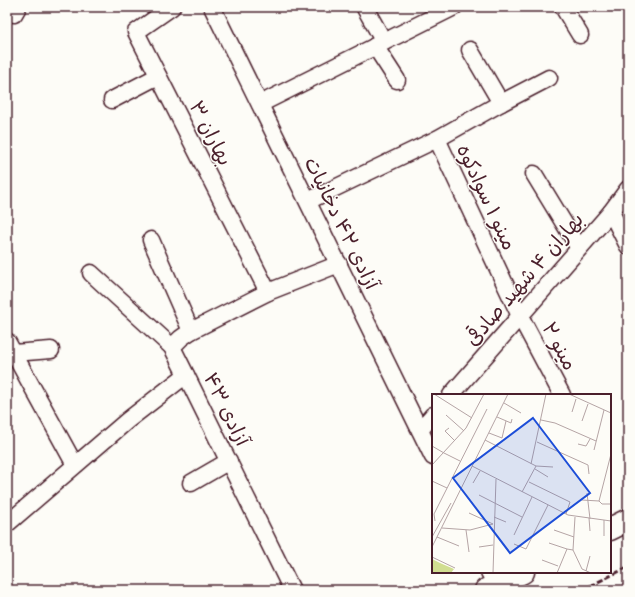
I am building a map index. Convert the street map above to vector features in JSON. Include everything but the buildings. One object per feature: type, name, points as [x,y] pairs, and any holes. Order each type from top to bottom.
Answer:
[{"type":"main road","points":[[611,528],[628,520]]},
{"type":"main road","points":[[490,582],[519,573]]},
{"type":"street","name":"بهاران ۳","points":[[172,7],[136,32],[268,292]]},
{"type":"street","name":"آزادی ۴۲ دخانیات","points":[[212,7],[432,455]]},
{"type":"street","points":[[260,104],[454,7]]},
{"type":"street","points":[[563,7],[580,35]]},
{"type":"street","points":[[365,8],[379,44],[397,80]]},
{"type":"street","points":[[470,50],[501,102]]},
{"type":"street","points":[[112,100],[158,76]]},
{"type":"street","points":[[308,201],[437,138],[501,102],[549,78]]},
{"type":"street","name":"مینو ۱ سوادکوه","points":[[437,138],[520,316]]},
{"type":"street","points":[[534,174],[579,248]]},
{"type":"street","name":"بهاران ۴ شهید صادقی","points":[[452,394],[611,212],[628,189]]},
{"type":"street","points":[[611,212],[628,219]]},
{"type":"street","points":[[611,212],[628,246]]},
{"type":"street","points":[[150,240],[190,331]]},
{"type":"street","points":[[91,273],[172,347],[190,331],[268,292],[339,264]]},
{"type":"street","name":"مینو ۲","points":[[520,316],[561,394]]},
{"type":"street","points":[[10,347],[51,350]]},
{"type":"street","points":[[10,347],[75,465]]},
{"type":"street","name":"آزادی ۴۳","points":[[172,347],[292,590]]},
{"type":"street","points":[[7,524],[128,420],[186,374]]},
{"type":"street","points":[[420,430],[432,417]]},
{"type":"street","points":[[192,483],[229,462]]},
{"type":"railway","points":[[582,590],[628,567]]}]
